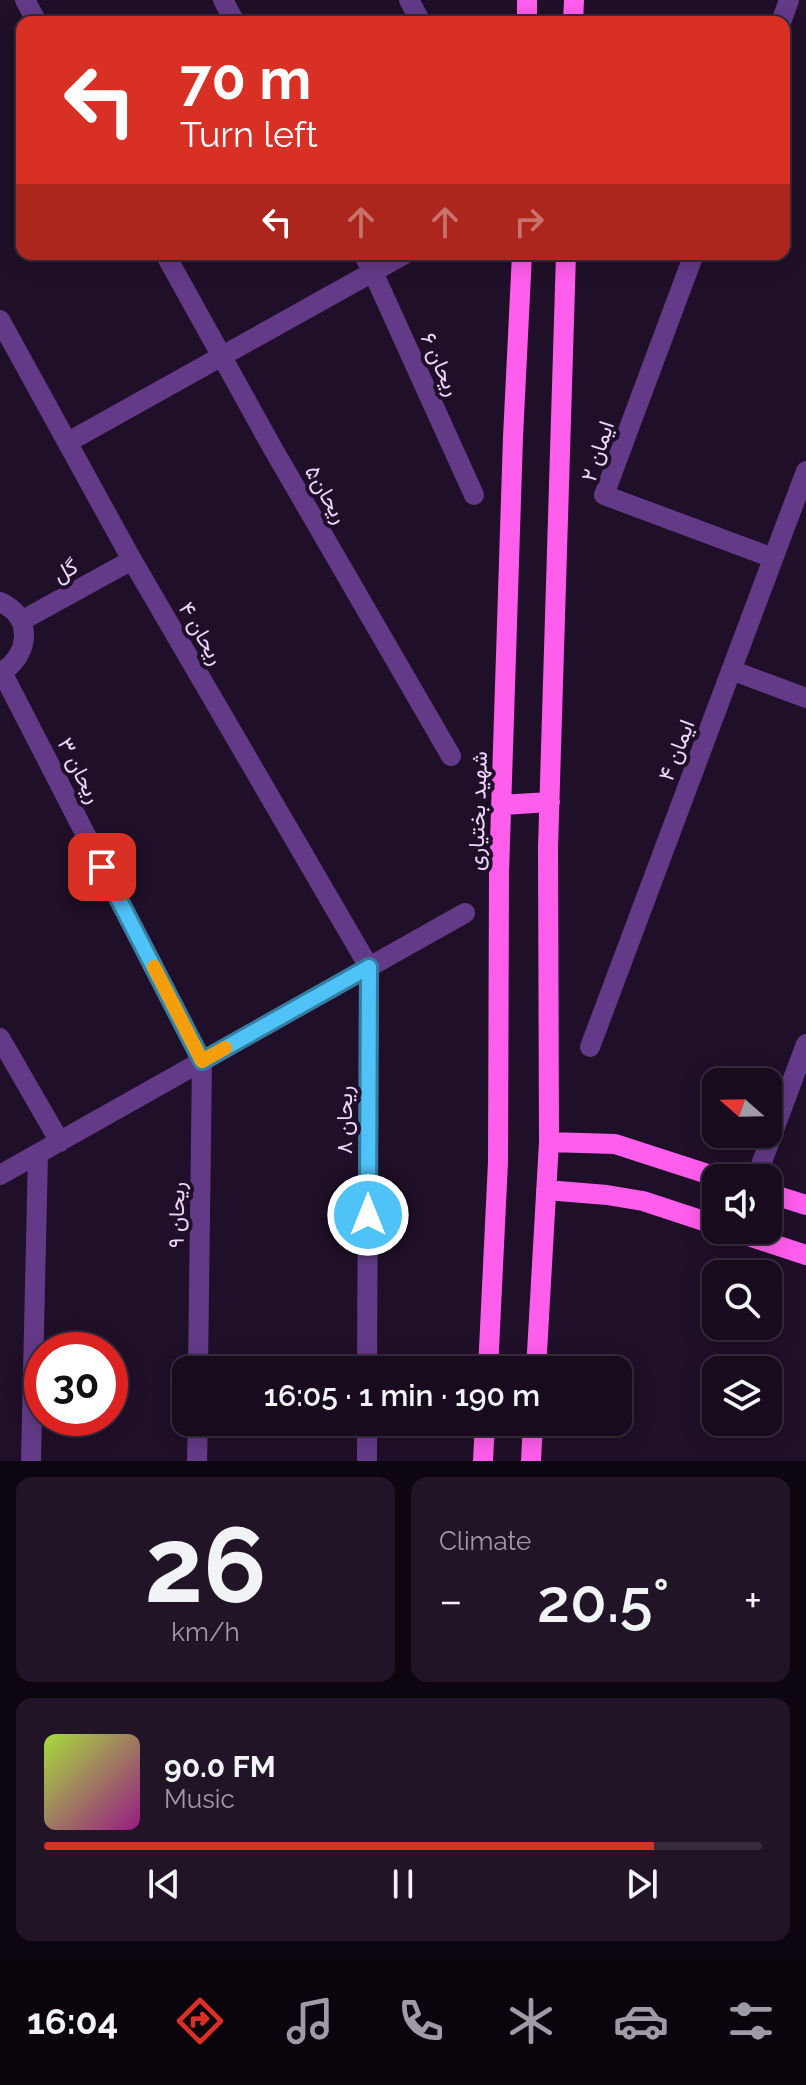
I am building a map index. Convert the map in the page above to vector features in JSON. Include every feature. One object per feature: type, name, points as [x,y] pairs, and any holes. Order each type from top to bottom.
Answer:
[{"type":"main road","name":"شهید بختیاری","points":[[489,1356],[498,1162],[499,873],[522,260]]},
{"type":"main road","points":[[537,1356],[549,1142],[548,848],[566,260]]},
{"type":"main road","points":[[502,805],[550,802]]},
{"type":"main road","points":[[549,1142],[615,1144],[702,1172]]},
{"type":"main road","points":[[546,1190],[643,1201],[702,1220]]},
{"type":"main road","points":[[782,1197],[806,1205]]},
{"type":"main road","points":[[773,1244],[806,1255]]},
{"type":"main road","points":[[483,1461],[484,1436]]},
{"type":"main road","points":[[531,1461],[532,1436]]},
{"type":"street","name":"ریحان۵","points":[[168,260],[280,461],[451,756]]},
{"type":"street","name":"ایمان ۲","points":[[692,260],[604,495],[773,558]]},
{"type":"street","points":[[68,442],[222,356],[368,263]]},
{"type":"street","name":"ریحان ۶","points":[[368,263],[474,495]]},
{"type":"street","name":"ریحان ۴","points":[[0,320],[132,560],[369,967]]},
{"type":"street","name":"ایمان ۴","points":[[590,1047],[806,471]]},
{"type":"street","name":"گل","points":[[21,621],[132,560]]},
{"type":"street","points":[[0,602],[15,611],[24,633],[19,656],[1,673]]},
{"type":"street","points":[[731,670],[806,698]]},
{"type":"street","name":"ریحان ۳","points":[[1,673],[202,1061]]},
{"type":"street","points":[[0,1175],[465,913]]},
{"type":"street","name":"ریحان ۸","points":[[367,1356],[369,967]]},
{"type":"street","points":[[0,1038],[60,1142]]},
{"type":"street","points":[[761,1164],[806,1044]]},
{"type":"street","name":"ریحان ۹","points":[[198,1356],[202,1061]]},
{"type":"street","points":[[31,1461],[38,1154]]},
{"type":"street","points":[[197,1461],[198,1436]]},
{"type":"street","points":[[367,1436],[367,1461]]},
{"type":"slow traffic","points":[[154,967],[202,1061],[225,1048]]},
{"type":"route","points":[[102,867],[202,1061],[369,967],[368,1215]]}]
